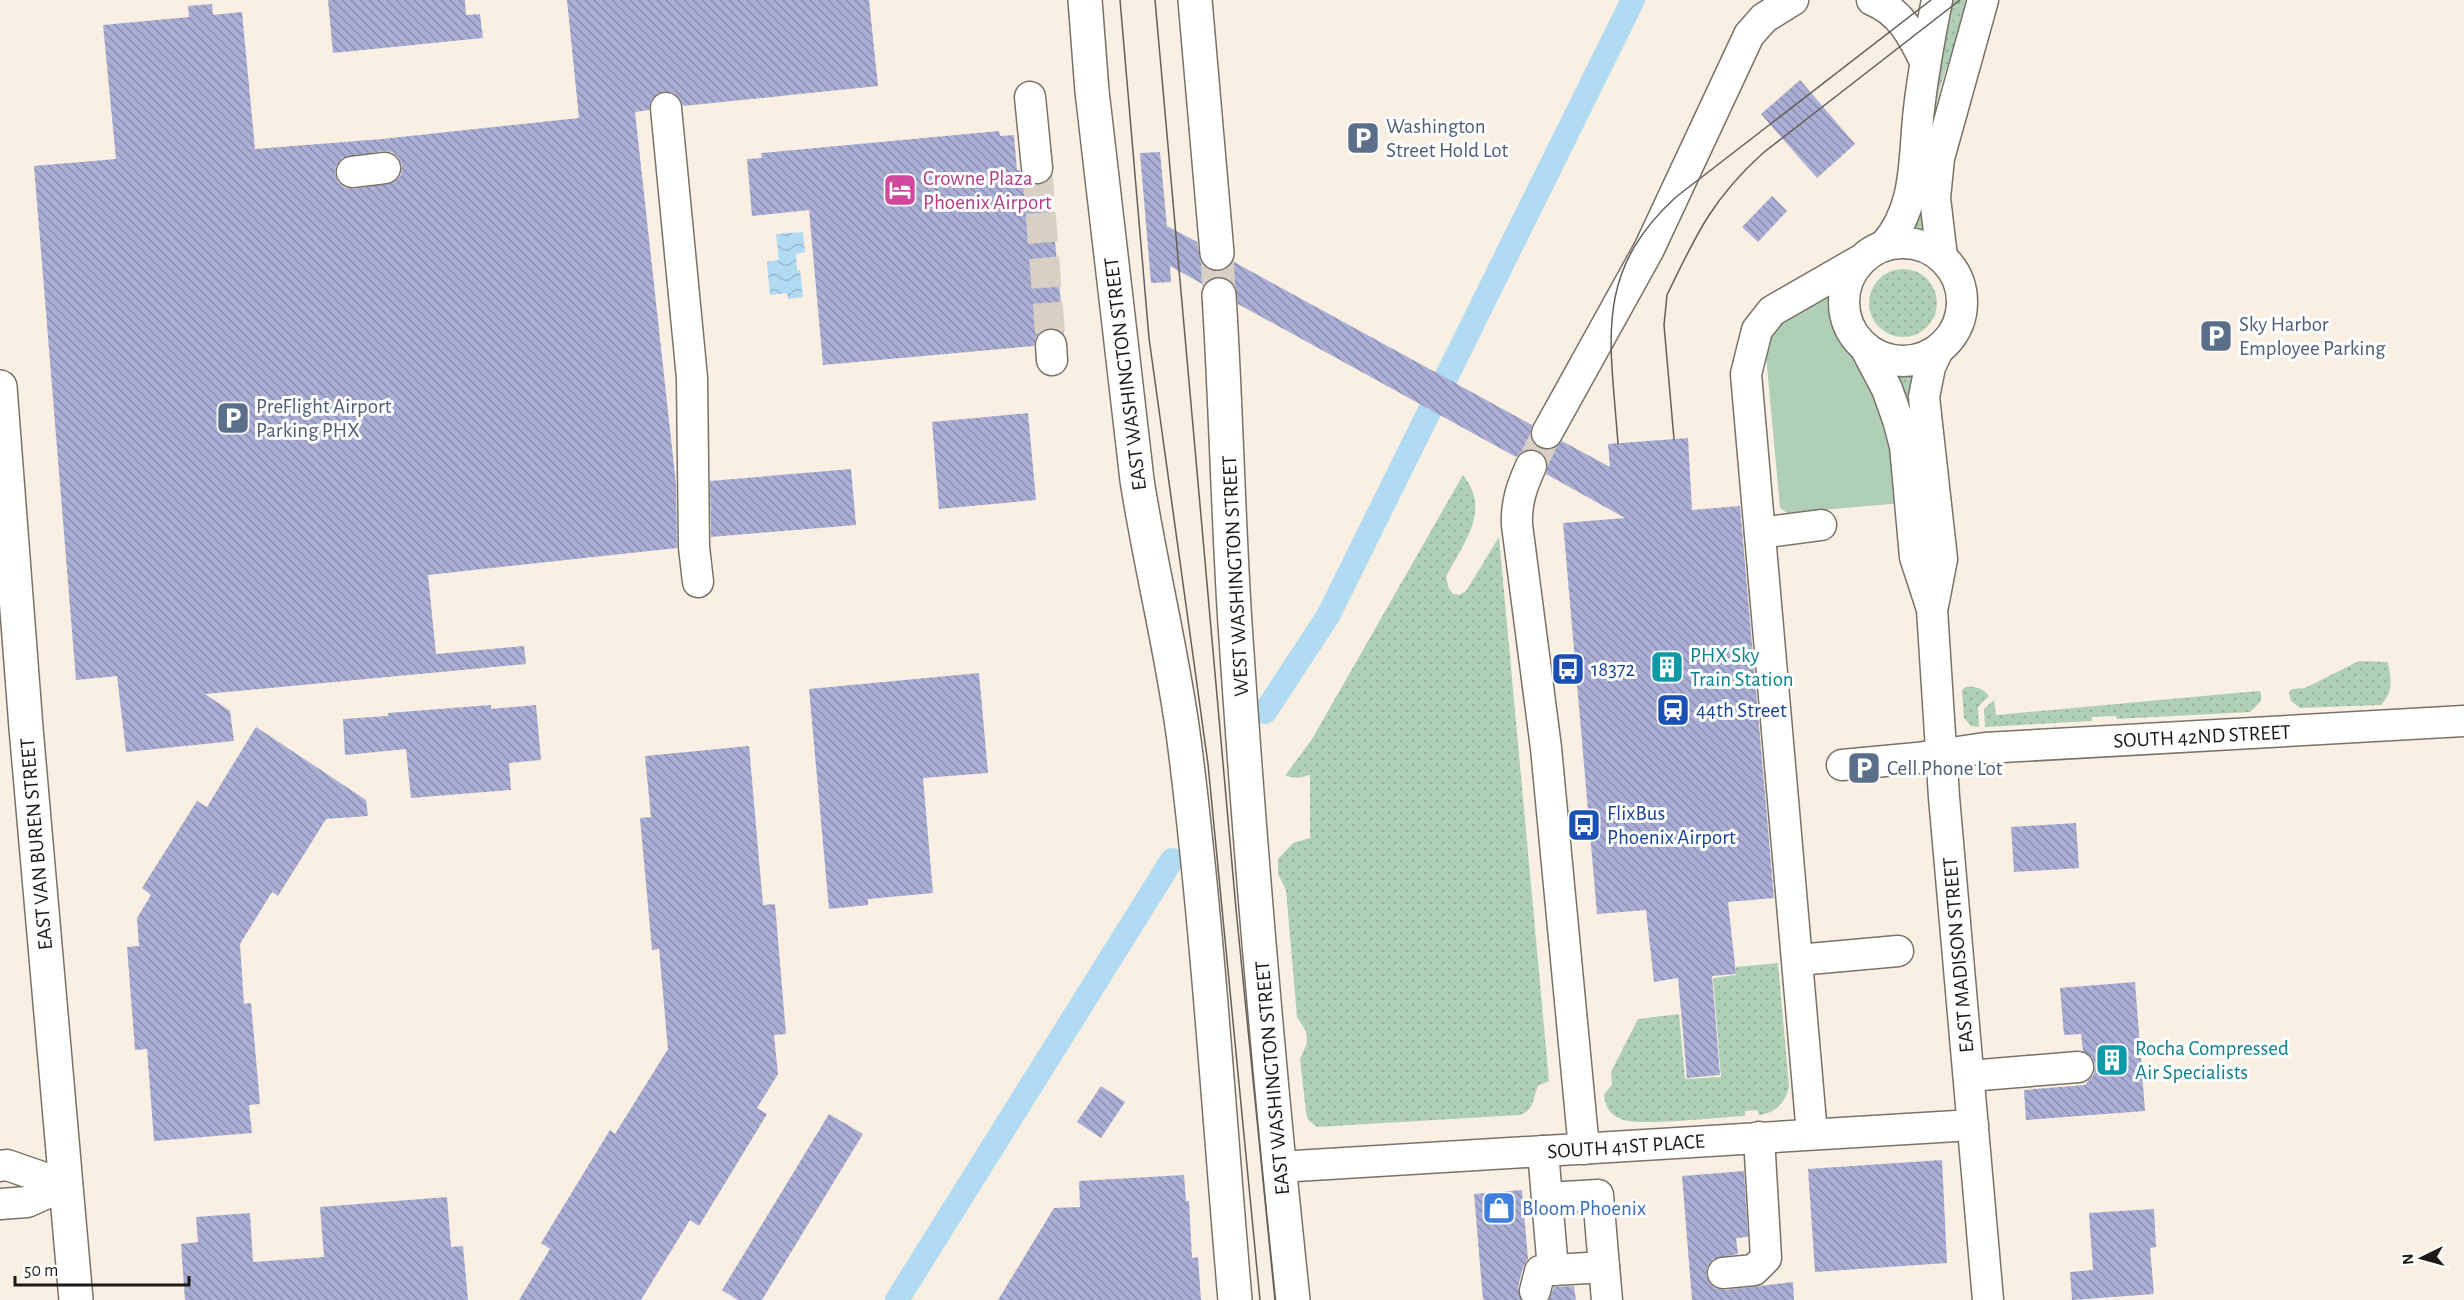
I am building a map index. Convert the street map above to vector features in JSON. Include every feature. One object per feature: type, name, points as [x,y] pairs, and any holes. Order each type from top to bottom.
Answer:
[{"type":"main road","name":"EAST WASHINGTON STREET","points":[[1085,0],[1092,92],[1137,480],[1144,530],[1170,648],[1185,746],[1235,1300]]},
{"type":"main road","points":[[1195,0],[1217,253]]},
{"type":"main road","name":"WEST WASHINGTON STREET","points":[[1220,295],[1238,656],[1252,856]]},
{"type":"main road","name":"EAST VAN BUREN STREET","points":[[0,387],[75,1300]]},
{"type":"main road","name":"EAST WASHINGTON STREET","points":[[1252,856],[1293,1300]]},
{"type":"street","points":[[1547,433],[1649,249],[1749,35],[1764,18],[1793,0]]},
{"type":"street","points":[[1872,0],[1894,12],[1908,28],[1925,61]]},
{"type":"street","points":[[1885,245],[1897,230],[1906,211],[1913,184],[1917,122],[1936,0]]},
{"type":"street","points":[[1942,257],[1936,212],[1938,165],[1983,0]]},
{"type":"street","points":[[1030,96],[1037,168]]},
{"type":"street","points":[[666,108],[692,378],[694,547],[698,582]]},
{"type":"street","points":[[352,172],[385,168]]},
{"type":"street","points":[[1812,1134],[1746,374],[1757,330],[1763,320],[1781,304],[1885,245],[1905,242],[1925,246],[1942,257],[1953,269],[1959,283],[1962,302],[1959,320],[1951,337],[1938,350],[1921,359],[1901,362],[1882,358],[1866,349],[1854,337],[1843,306],[1844,290],[1850,274],[1859,261]]},
{"type":"street","name":"EAST MADISON STREET","points":[[1866,349],[1887,389],[1905,446],[1915,557],[1932,609],[1941,754],[1988,1300]]},
{"type":"street","name":"EAST MADISON STREET","points":[[1932,609],[1942,559],[1924,398],[1930,366],[1938,350]]},
{"type":"street","points":[[1531,466],[1519,493],[1516,506],[1517,525],[1546,748],[1584,1149]]},
{"type":"street","points":[[1760,533],[1821,525]]},
{"type":"street","name":"SOUTH 42ND STREET","points":[[1842,765],[1985,748],[2464,721]]},
{"type":"street","points":[[1798,960],[1898,951]]},
{"type":"street","points":[[1969,1076],[2078,1067]]},
{"type":"street","name":"SOUTH 41ST PLACE","points":[[1279,1167],[1973,1125]]},
{"type":"street","points":[[1723,1273],[1754,1270],[1766,1258],[1759,1137]]},
{"type":"street","points":[[1543,1151],[1547,1198],[1544,1281],[1604,1267]]},
{"type":"street","points":[[0,1166],[7,1166],[65,1185]]},
{"type":"street","points":[[0,1204],[27,1202],[65,1185]]},
{"type":"street","points":[[1547,1198],[1598,1195],[1607,1300]]},
{"type":"green space","points":[[1951,0],[1966,0],[1958,35],[1940,87],[1933,119],[1927,159],[1925,235],[1908,232]]},
{"type":"green space","points":[[1896,269],[1910,269],[1922,274],[1932,284],[1937,303],[1932,322],[1922,332],[1910,337],[1896,337],[1884,332],[1874,322],[1869,310],[1869,296],[1874,284],[1884,274]]},
{"type":"green space","points":[[1835,288],[1835,323],[1878,387],[1903,503],[1787,513],[1780,508],[1765,345],[1792,309]]},
{"type":"green space","points":[[1918,371],[1915,394],[1902,396],[1893,373]]},
{"type":"green space","points":[[1463,475],[1471,488],[1475,501],[1475,514],[1472,527],[1446,577],[1453,594],[1459,595],[1466,591],[1499,537],[1549,1081],[1538,1086],[1531,1107],[1519,1115],[1317,1127],[1308,1120],[1306,1112],[1300,1059],[1307,1043],[1306,1031],[1297,1017],[1286,890],[1278,874],[1278,859],[1293,843],[1310,838],[1310,775],[1298,778],[1285,776],[1312,739]]},
{"type":"green space","points":[[2359,661],[2388,662],[2390,690],[2381,705],[2300,708],[2291,701],[2289,692],[2292,689],[2305,688]]},
{"type":"green space","points":[[1965,687],[1978,688],[1989,696],[1978,707],[1979,727],[1971,726],[1964,718],[1962,691]]},
{"type":"green space","points":[[2261,692],[2261,701],[2250,712],[2117,719],[2116,716],[2092,717],[2092,721],[1985,727],[1984,709],[1994,700],[1996,715]]},
{"type":"green space","points":[[1778,963],[1789,1086],[1779,1106],[1759,1115],[1757,1110],[1745,1111],[1745,1116],[1661,1122],[1630,1121],[1621,1119],[1611,1112],[1604,1094],[1612,1085],[1611,1072],[1638,1019],[1679,1014],[1685,1079],[1721,1077],[1713,978],[1736,975],[1736,967]]},
{"type":"water","points":[[803,232],[805,252],[796,254],[803,297],[788,299],[787,293],[770,295],[767,262],[779,260],[776,234]]},
{"type":"building","points":[[328,0],[465,0],[466,15],[480,14],[483,38],[333,53]]},
{"type":"building","points":[[567,0],[869,0],[878,86],[683,106],[674,93],[664,91],[651,100],[649,110],[635,112],[676,484],[677,548],[428,575],[436,654],[524,646],[526,664],[205,694],[230,711],[234,741],[126,752],[117,676],[76,680],[34,166],[116,159],[103,25],[189,17],[188,6],[212,4],[213,15],[242,12],[255,149],[382,139],[579,118]],"holes":[[[383,151],[392,152],[402,165],[401,175],[395,182],[353,189],[345,188],[338,182],[335,173],[336,166],[342,158]]]},
{"type":"building","points":[[1800,80],[1855,144],[1817,178],[1761,114]]},
{"type":"building","points":[[999,131],[1000,136],[1014,135],[1017,170],[1020,170],[1023,178],[1030,184],[1038,185],[1049,180],[1064,334],[1058,329],[1042,330],[1036,337],[1034,346],[823,365],[809,210],[752,216],[747,159],[762,158],[761,153]]},
{"type":"building","name":"PHX Sky Train Station","points":[[1160,152],[1167,226],[1197,242],[1201,263],[1209,270],[1219,272],[1234,262],[1532,425],[1530,433],[1532,441],[1539,448],[1548,450],[1555,448],[1562,441],[1610,467],[1608,444],[1688,438],[1692,510],[1740,506],[1774,898],[1728,902],[1736,974],[1712,976],[1720,1075],[1687,1078],[1678,978],[1654,982],[1646,910],[1597,914],[1563,523],[1625,518],[1546,474],[1548,464],[1545,455],[1538,451],[1529,449],[1516,457],[1238,304],[1235,285],[1227,278],[1217,276],[1209,279],[1204,285],[1170,266],[1171,282],[1151,283],[1140,153]]},
{"type":"building","points":[[1772,196],[1787,211],[1758,242],[1742,227]]},
{"type":"building","points":[[1028,413],[1036,500],[939,509],[932,422]]},
{"type":"building","points":[[851,469],[856,525],[711,537],[710,481]]},
{"type":"building","points":[[979,673],[988,773],[923,778],[933,893],[868,899],[868,905],[829,909],[809,689]]},
{"type":"building","points":[[491,705],[491,709],[536,705],[541,760],[509,763],[511,790],[411,798],[406,749],[345,755],[343,719]]},
{"type":"building","points":[[256,727],[366,800],[368,816],[326,819],[278,896],[272,892],[240,944],[244,1004],[251,1003],[260,1104],[249,1105],[252,1133],[154,1141],[147,1049],[135,1050],[127,947],[139,946],[137,918],[151,895],[142,888],[197,801],[207,807]]},
{"type":"building","points":[[749,746],[763,905],[775,904],[786,1034],[774,1035],[778,1074],[757,1108],[767,1114],[699,1226],[690,1220],[641,1300],[519,1300],[550,1249],[541,1243],[610,1130],[615,1134],[668,1049],[659,949],[652,950],[640,818],[651,817],[645,756]]},
{"type":"building","points":[[2076,823],[2079,868],[2014,872],[2011,827]]},
{"type":"building","name":"Rocha Compressed Air Specialists","points":[[2135,982],[2145,1111],[2026,1120],[2024,1090],[2085,1085],[2094,1074],[2095,1065],[2092,1057],[2083,1051],[2081,1034],[2064,1035],[2060,988]]},
{"type":"building","points":[[1101,1086],[1125,1102],[1101,1138],[1077,1122]]},
{"type":"building","points":[[829,1114],[863,1134],[762,1300],[738,1300],[722,1290]]},
{"type":"building","points":[[1942,1160],[1947,1263],[1815,1272],[1808,1169]]},
{"type":"building","points":[[1744,1171],[1748,1237],[1736,1238],[1738,1254],[1713,1259],[1708,1265],[1706,1274],[1709,1282],[1715,1288],[1725,1290],[1793,1282],[1794,1300],[1692,1300],[1682,1176]]},
{"type":"building","points":[[1184,1175],[1186,1201],[1189,1201],[1192,1258],[1198,1257],[1201,1300],[998,1300],[1054,1208],[1080,1207],[1079,1181]]},
{"type":"building","points":[[1522,1190],[1528,1259],[1523,1267],[1518,1287],[1521,1300],[1483,1300],[1474,1194]]},
{"type":"building","points":[[447,1197],[451,1247],[463,1246],[468,1300],[185,1300],[181,1244],[198,1242],[196,1217],[250,1213],[253,1262],[324,1257],[320,1207]]},
{"type":"building","points":[[2154,1209],[2156,1247],[2150,1248],[2154,1294],[2072,1300],[2070,1272],[2093,1270],[2089,1213]]},
{"type":"building","points":[[1574,1286],[1576,1300],[1549,1300],[1554,1287]]},
{"type":"waterway","points":[[1265,712],[1328,616],[1633,0]]},
{"type":"waterway","points":[[897,1300],[1172,860]]},
{"type":"tunnel","points":[[1037,168],[1051,345]]},
{"type":"tunnel","points":[[1217,253],[1219,295]]},
{"type":"tunnel","points":[[1531,466],[1547,433]]},
{"type":"tram line","points":[[1120,0],[1149,338],[1208,764],[1260,1300]]},
{"type":"tram line","points":[[1155,0],[1236,909],[1275,1300]]},
{"type":"tram line","points":[[1618,444],[1612,373],[1613,311],[1619,282],[1631,254],[1649,226],[1676,197],[1931,0]]},
{"type":"tram line","points":[[1674,439],[1664,325],[1667,295],[1687,254],[1718,202],[1763,153],[1960,0]]},
{"type":"place","name":"Washington Street Hold Lot","points":[[1363,138]]},
{"type":"place","name":"Crowne Plaza Phoenix Airport","points":[[900,190]]},
{"type":"place","name":"Sky Harbor Employee Parking","points":[[2216,336]]},
{"type":"place","name":"PreFlight Airport Parking PHX","points":[[233,418]]},
{"type":"place","name":"PHX Sky Train Station","points":[[1667,667]]},
{"type":"place","name":"18372","points":[[1568,669]]},
{"type":"place","name":"44th Street","points":[[1673,710]]},
{"type":"place","name":"Cell Phone Lot","points":[[1864,768]]},
{"type":"place","name":"FlixBus Phoenix Airport","points":[[1584,825]]},
{"type":"place","name":"Rocha Compressed Air Specialists","points":[[2112,1060]]},
{"type":"place","name":"Bloom Phoenix","points":[[1499,1208]]}]
